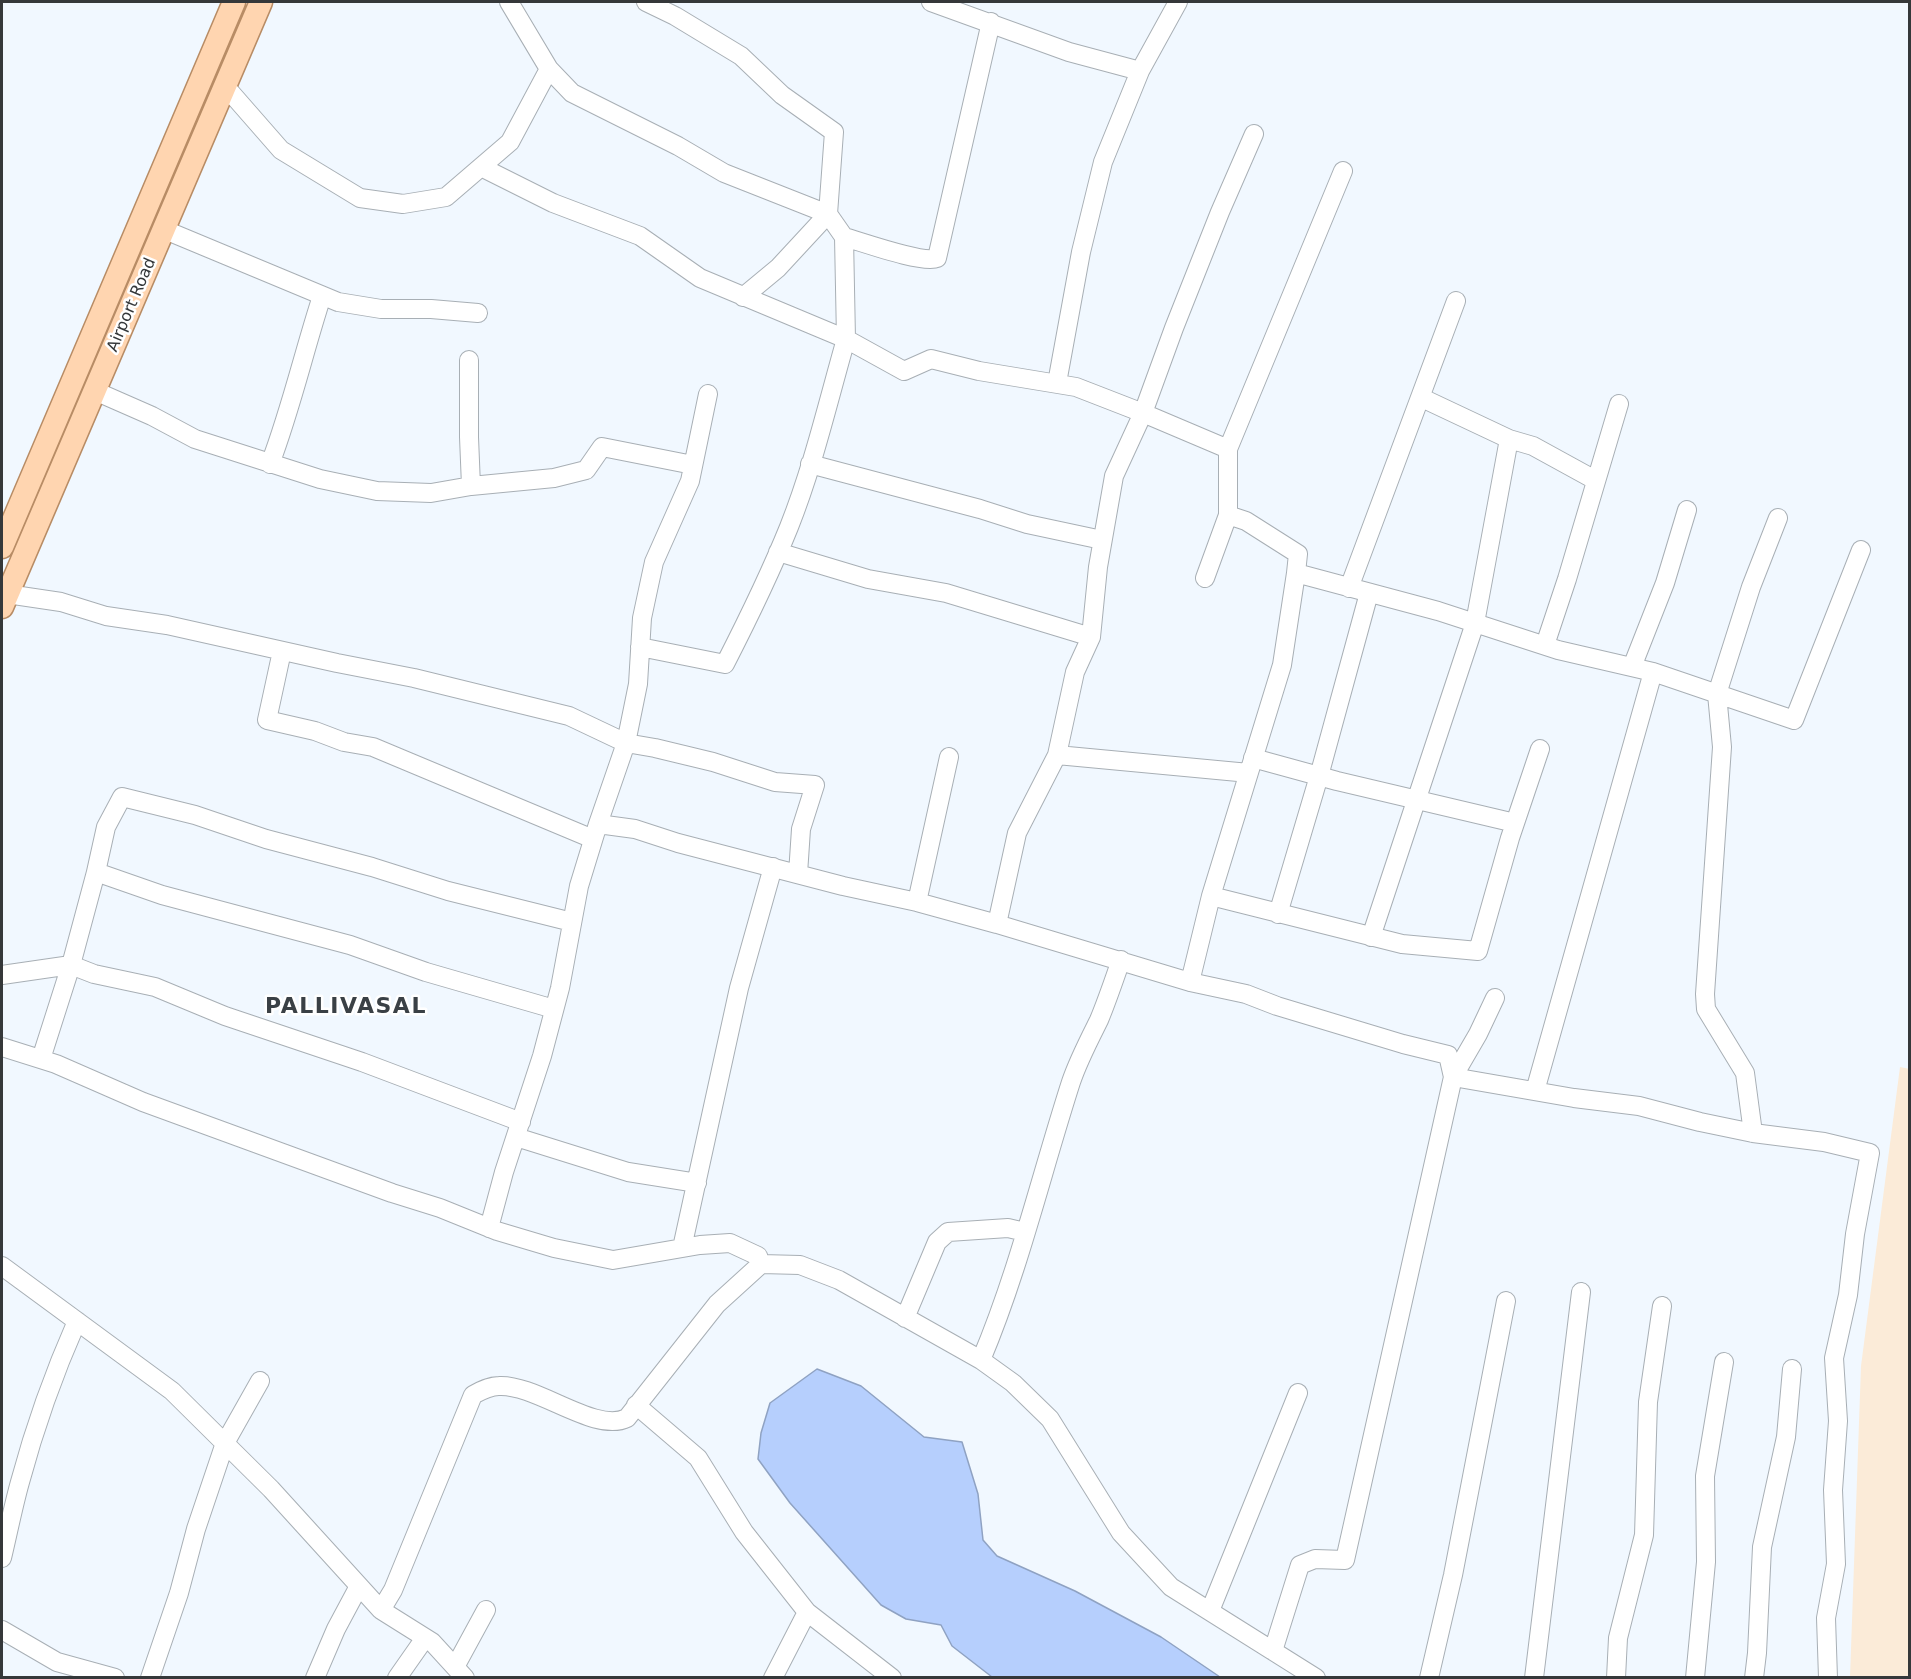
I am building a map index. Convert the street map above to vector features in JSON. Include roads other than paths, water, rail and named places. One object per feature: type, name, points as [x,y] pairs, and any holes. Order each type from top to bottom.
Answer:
[{"type":"main road","name":"Airport Road","points":[[2,547],[234,2]]},
{"type":"main road","name":"Airport Road","points":[[4,601],[261,2]]},
{"type":"street","points":[[646,2],[675,16],[741,56],[782,95],[834,132],[828,214],[778,267],[743,297]]},
{"type":"street","points":[[931,2],[1069,52],[1140,71]]},
{"type":"street","points":[[1057,383],[1081,252],[1103,162],[1140,71],[1178,2]]},
{"type":"street","points":[[515,4],[549,69],[572,93],[678,146],[723,173],[828,214],[844,237],[846,339],[790,525],[725,664],[640,647]]},
{"type":"street","points":[[844,237],[917,258],[932,260],[937,258],[990,22]]},
{"type":"street","points":[[225,86],[281,150],[360,198],[403,204],[446,197],[510,142],[549,69]]},
{"type":"street","points":[[997,924],[1017,833],[1057,755],[1075,672],[1091,637],[1102,540],[1114,476],[1143,412],[1220,212],[1254,134]]},
{"type":"street","points":[[481,167],[553,203],[640,236],[700,278],[846,339],[904,370],[931,360],[978,371],[1076,387],[1143,412],[1228,449]]},
{"type":"street","points":[[1205,578],[1228,515],[1228,449],[1343,171]]},
{"type":"street","points":[[165,230],[338,302],[381,309],[478,312]]},
{"type":"street","points":[[270,464],[286,423],[322,296]]},
{"type":"street","points":[[1349,588],[1422,398],[1456,301]]},
{"type":"street","points":[[470,360],[471,486]]},
{"type":"street","points":[[95,391],[152,416],[195,439],[320,479],[377,491],[431,493],[471,486],[554,478],[586,470],[602,447],[693,465]]},
{"type":"street","points":[[489,1228],[554,1009],[579,886],[595,831],[627,743],[638,684],[642,618],[654,562],[690,481],[708,394]]},
{"type":"street","points":[[1422,398],[1509,439],[1533,446],[1595,480]]},
{"type":"street","points":[[1545,645],[1619,404]]},
{"type":"street","points":[[1371,937],[1475,623],[1509,439]]},
{"type":"street","points":[[810,464],[980,509],[1027,524],[1102,540]]},
{"type":"street","points":[[1632,667],[1665,583],[1687,510]]},
{"type":"street","points":[[1190,981],[1211,896],[1282,665],[1298,554],[1246,521],[1228,515]]},
{"type":"street","points":[[1753,1133],[1745,1073],[1706,1009],[1722,747],[1717,694],[1751,587],[1778,518]]},
{"type":"street","points":[[1296,573],[1545,645],[1653,672],[1794,720],[1861,550]]},
{"type":"street","points":[[778,552],[868,579],[946,593],[1091,637]]},
{"type":"street","points":[[1278,914],[1319,776],[1369,593]]},
{"type":"street","points":[[4,601],[61,603],[106,616],[167,625],[414,678],[569,716],[627,743],[713,762],[774,782],[815,785],[801,829],[798,874]]},
{"type":"street","points":[[282,651],[267,720],[315,731],[344,742],[373,747],[595,831],[635,829],[678,843],[843,886],[917,902],[1190,981],[1246,994],[1277,1006],[1403,1044],[1448,1054],[1453,1077]]},
{"type":"street","points":[[1535,1091],[1653,672]]},
{"type":"street","points":[[1211,896],[1402,944],[1478,951],[1515,823],[1540,748]]},
{"type":"street","points":[[1057,755],[1251,765],[1319,776],[1515,823]]},
{"type":"street","points":[[917,902],[949,757]]},
{"type":"street","points":[[40,1059],[71,965],[106,827],[122,797],[195,815],[266,840],[372,867],[448,891],[572,922]]},
{"type":"street","points":[[682,1248],[739,988],[773,867]]},
{"type":"street","points":[[96,872],[162,895],[350,945],[426,972],[554,1009]]},
{"type":"street","points":[[981,1360],[1019,1257],[1072,1079],[1100,1016],[1121,960]]},
{"type":"street","points":[[2,975],[71,965],[94,974],[155,987],[225,1016],[362,1062],[518,1130],[628,1173],[697,1183]]},
{"type":"street","points":[[1273,1651],[1300,1565],[1316,1559],[1345,1560],[1453,1077],[1478,1035],[1495,998]]},
{"type":"street","points":[[2,1047],[40,1059],[143,1102],[392,1193],[440,1208],[489,1228],[554,1248],[613,1260],[682,1248],[730,1243],[758,1256],[761,1264]]},
{"type":"street","points":[[1453,1077],[1639,1106],[1753,1133],[1824,1142],[1870,1153],[1855,1234],[1848,1294],[1834,1358],[1838,1421],[1833,1490],[1836,1564],[1826,1618],[1828,1677]]},
{"type":"street","points":[[905,1318],[937,1242],[948,1232],[1008,1228],[1025,1232]]},
{"type":"street","points":[[381,1610],[393,1590],[473,1395],[484,1389],[508,1386],[602,1421],[619,1422],[627,1418],[717,1304],[761,1264],[800,1265],[829,1276],[981,1360],[1013,1383],[1050,1419],[1121,1533],[1171,1587],[1316,1677]]},
{"type":"street","points":[[2,1266],[172,1391],[271,1489],[381,1610],[425,1638],[460,1672],[486,1610]]},
{"type":"street","points":[[1534,1677],[1581,1292]]},
{"type":"street","points":[[1429,1677],[1453,1575],[1506,1301]]},
{"type":"street","points":[[1616,1677],[1618,1638],[1644,1535],[1648,1402],[1662,1306]]},
{"type":"street","points":[[2,1558],[19,1485],[36,1427],[53,1374],[77,1321]]},
{"type":"street","points":[[1695,1677],[1706,1562],[1706,1476],[1724,1362]]},
{"type":"street","points":[[1754,1677],[1762,1546],[1786,1437],[1791,1369]]},
{"type":"street","points":[[150,1677],[180,1593],[196,1529],[225,1443],[260,1380]]},
{"type":"street","points":[[1210,1611],[1298,1393]]},
{"type":"street","points":[[636,1405],[698,1458],[744,1532],[807,1612],[892,1677]]},
{"type":"street","points":[[315,1677],[336,1629],[359,1586]]},
{"type":"street","points":[[773,1677],[807,1612]]},
{"type":"street","points":[[2,1630],[57,1662],[115,1677]]},
{"type":"street","points":[[397,1677],[425,1638]]},
{"type":"water","points":[[817,1369],[861,1386],[924,1437],[962,1442],[978,1494],[983,1540],[997,1556],[1075,1591],[1161,1637],[1220,1677],[992,1677],[952,1646],[941,1625],[906,1619],[881,1605],[790,1503],[758,1459],[761,1433],[770,1403]]},
{"type":"district","name":"PALLIVASAL","points":[[346,1007]]}]
